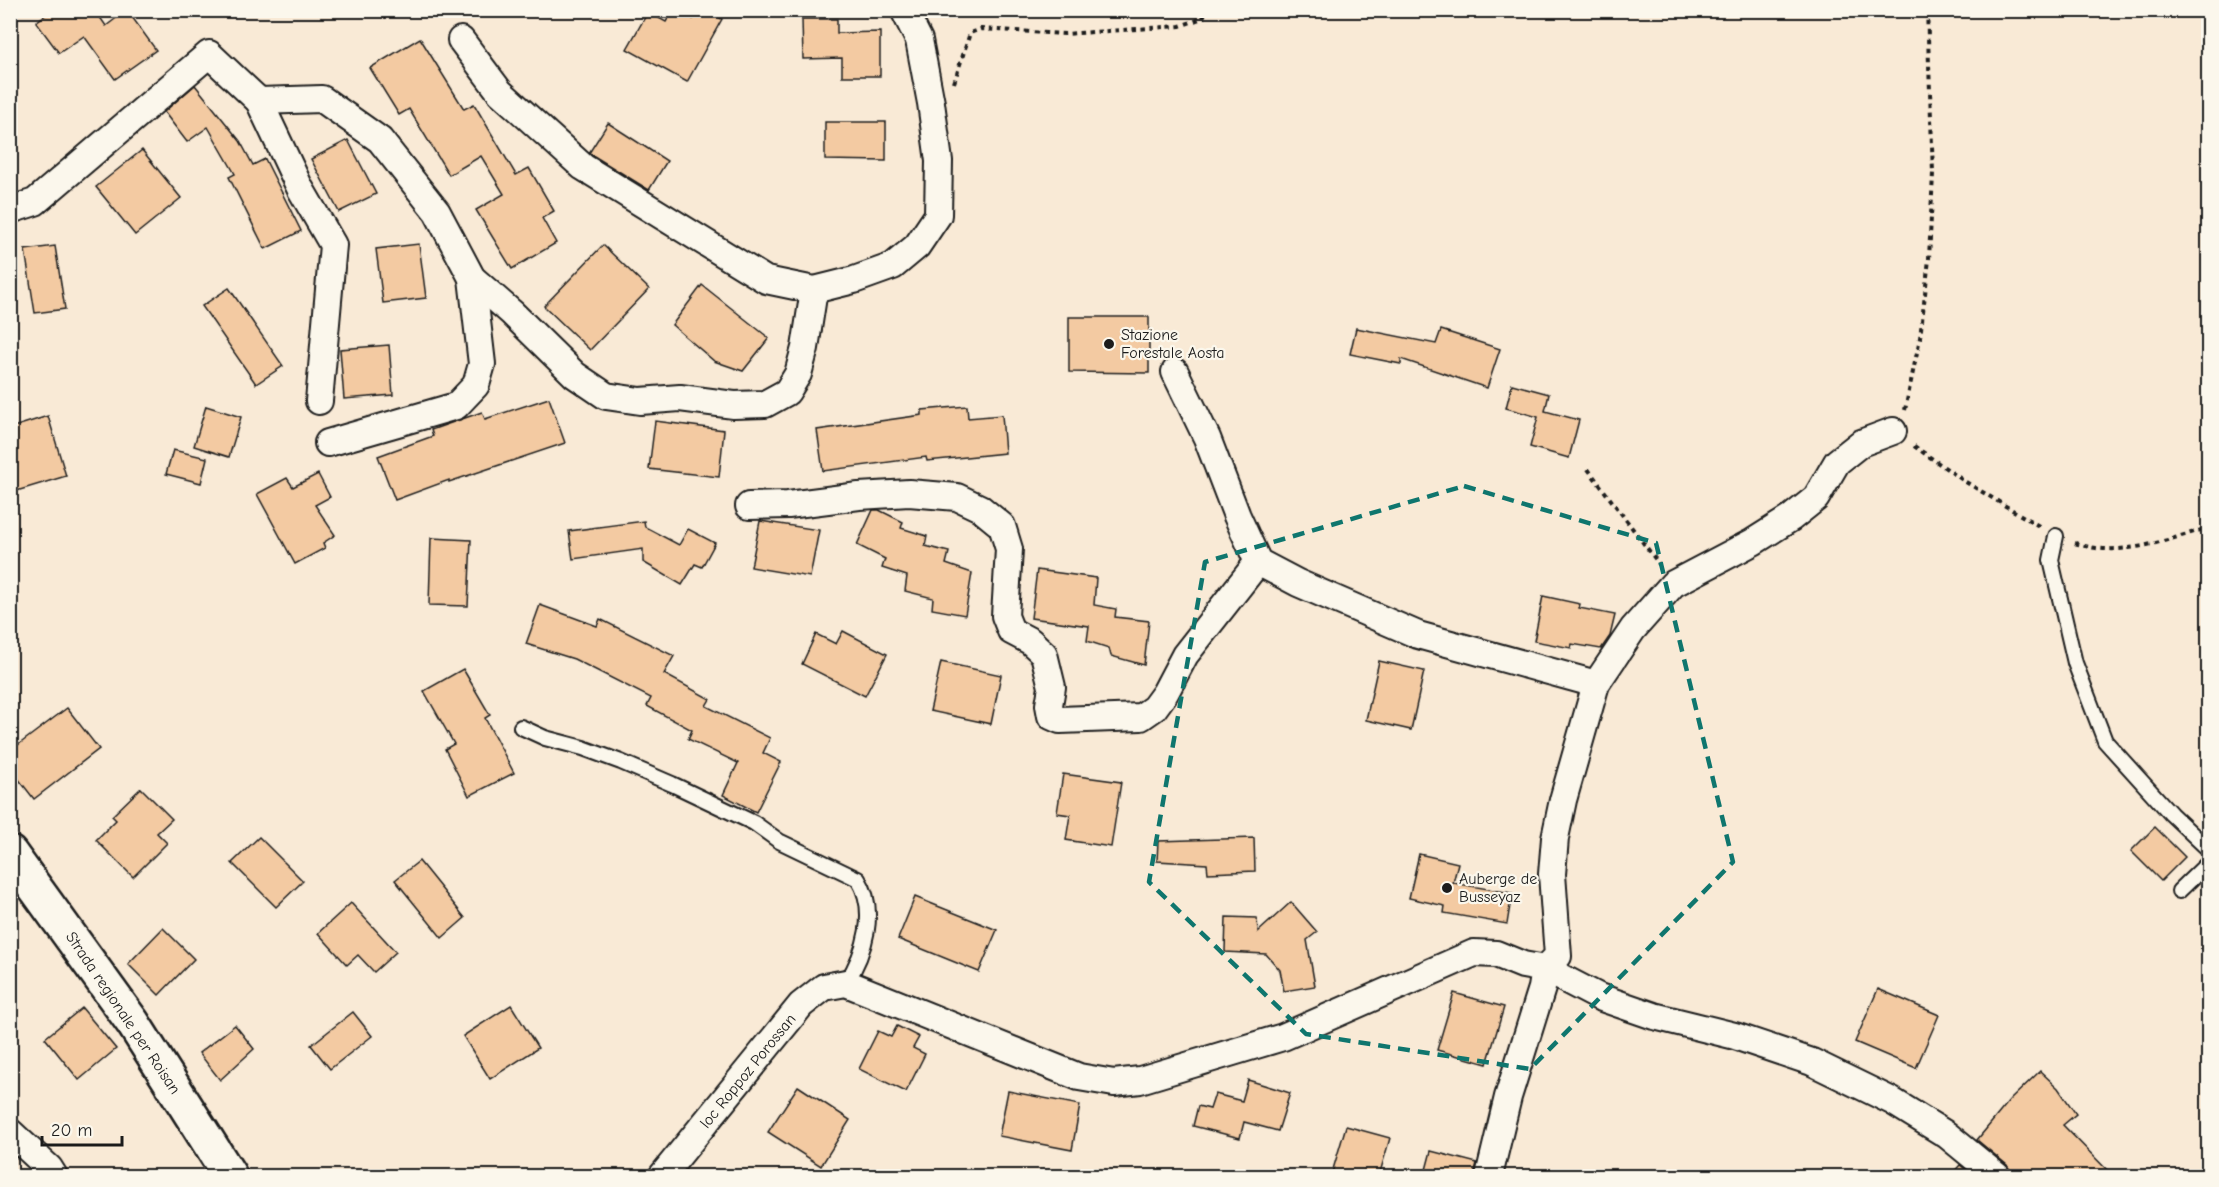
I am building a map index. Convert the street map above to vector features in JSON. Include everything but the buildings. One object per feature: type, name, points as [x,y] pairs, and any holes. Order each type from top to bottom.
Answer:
[{"type":"main road","name":"Strada regionale per Roisan","points":[[10,853],[133,1023],[230,1176]]},
{"type":"street","points":[[461,40],[500,92],[583,167],[766,280],[814,290],[854,280],[893,266],[917,246],[938,215],[939,161],[931,103],[919,40],[904,10]]},
{"type":"street","points":[[10,210],[35,202],[209,54],[259,101],[300,188],[333,246],[319,401]]},
{"type":"street","points":[[259,101],[322,99],[380,140],[437,212],[472,278],[512,313],[575,375],[606,396],[640,400],[680,398],[734,405],[765,404],[787,392],[798,374],[805,348],[814,290]]},
{"type":"street","points":[[328,443],[456,406],[476,386],[482,364],[472,278]]},
{"type":"street","points":[[1175,372],[1207,438],[1237,516],[1258,562],[1298,583],[1418,635],[1596,684]]},
{"type":"street","points":[[1489,1176],[1508,1097],[1542,988],[1545,969],[1558,956],[1552,874],[1555,838],[1563,800],[1596,684],[1633,629],[1673,584],[1753,543],[1791,518],[1816,498],[1837,462],[1861,443],[1893,431]]},
{"type":"street","points":[[749,506],[788,505],[859,496],[909,493],[957,497],[980,508],[1002,526],[1009,549],[1005,616],[1011,631],[1030,641],[1044,654],[1052,687],[1049,705],[1051,716],[1060,720],[1141,717],[1154,708],[1166,693],[1185,655],[1258,562]]},
{"type":"street","points":[[846,983],[1079,1077],[1114,1083],[1140,1080],[1283,1037],[1474,954],[1496,954],[1523,965],[1545,969],[1599,997],[1654,1016],[1735,1036],[1812,1062],[1893,1101],[1947,1135],[1997,1176]]},
{"type":"street","name":"loc Roppoz Porossan","points":[[662,1176],[801,1005],[824,987],[846,983]]},
{"type":"street","points":[[10,1132],[49,1168],[54,1176]]},
{"type":"lane","points":[[2056,536],[2050,560],[2075,663],[2105,741],[2171,814],[2208,849]]},
{"type":"lane","points":[[521,727],[545,738],[621,762],[672,784],[754,823],[779,841],[858,879],[864,889],[869,925],[857,964],[846,983]]},
{"type":"lane","points":[[2180,891],[2208,863]]},
{"type":"path","points":[[931,103],[947,92],[956,82],[970,33],[981,29],[1065,34],[1180,26],[1203,18],[1206,10]]},
{"type":"path","points":[[1927,10],[1933,173],[1929,259],[1920,338],[1905,414],[1893,431],[1964,481],[2056,536],[2088,548],[2119,551],[2208,528]]},
{"type":"path","points":[[1588,469],[1673,584]]},
{"type":"highlighted area","points":[[1464,486],[1656,543],[1733,862],[1530,1069],[1306,1034],[1149,882],[1205,562]]},
{"type":"place","name":"Stazione Forestale Aosta","points":[[1109,344]]},
{"type":"place","name":"Auberge de Busseyaz","points":[[1447,888]]}]
